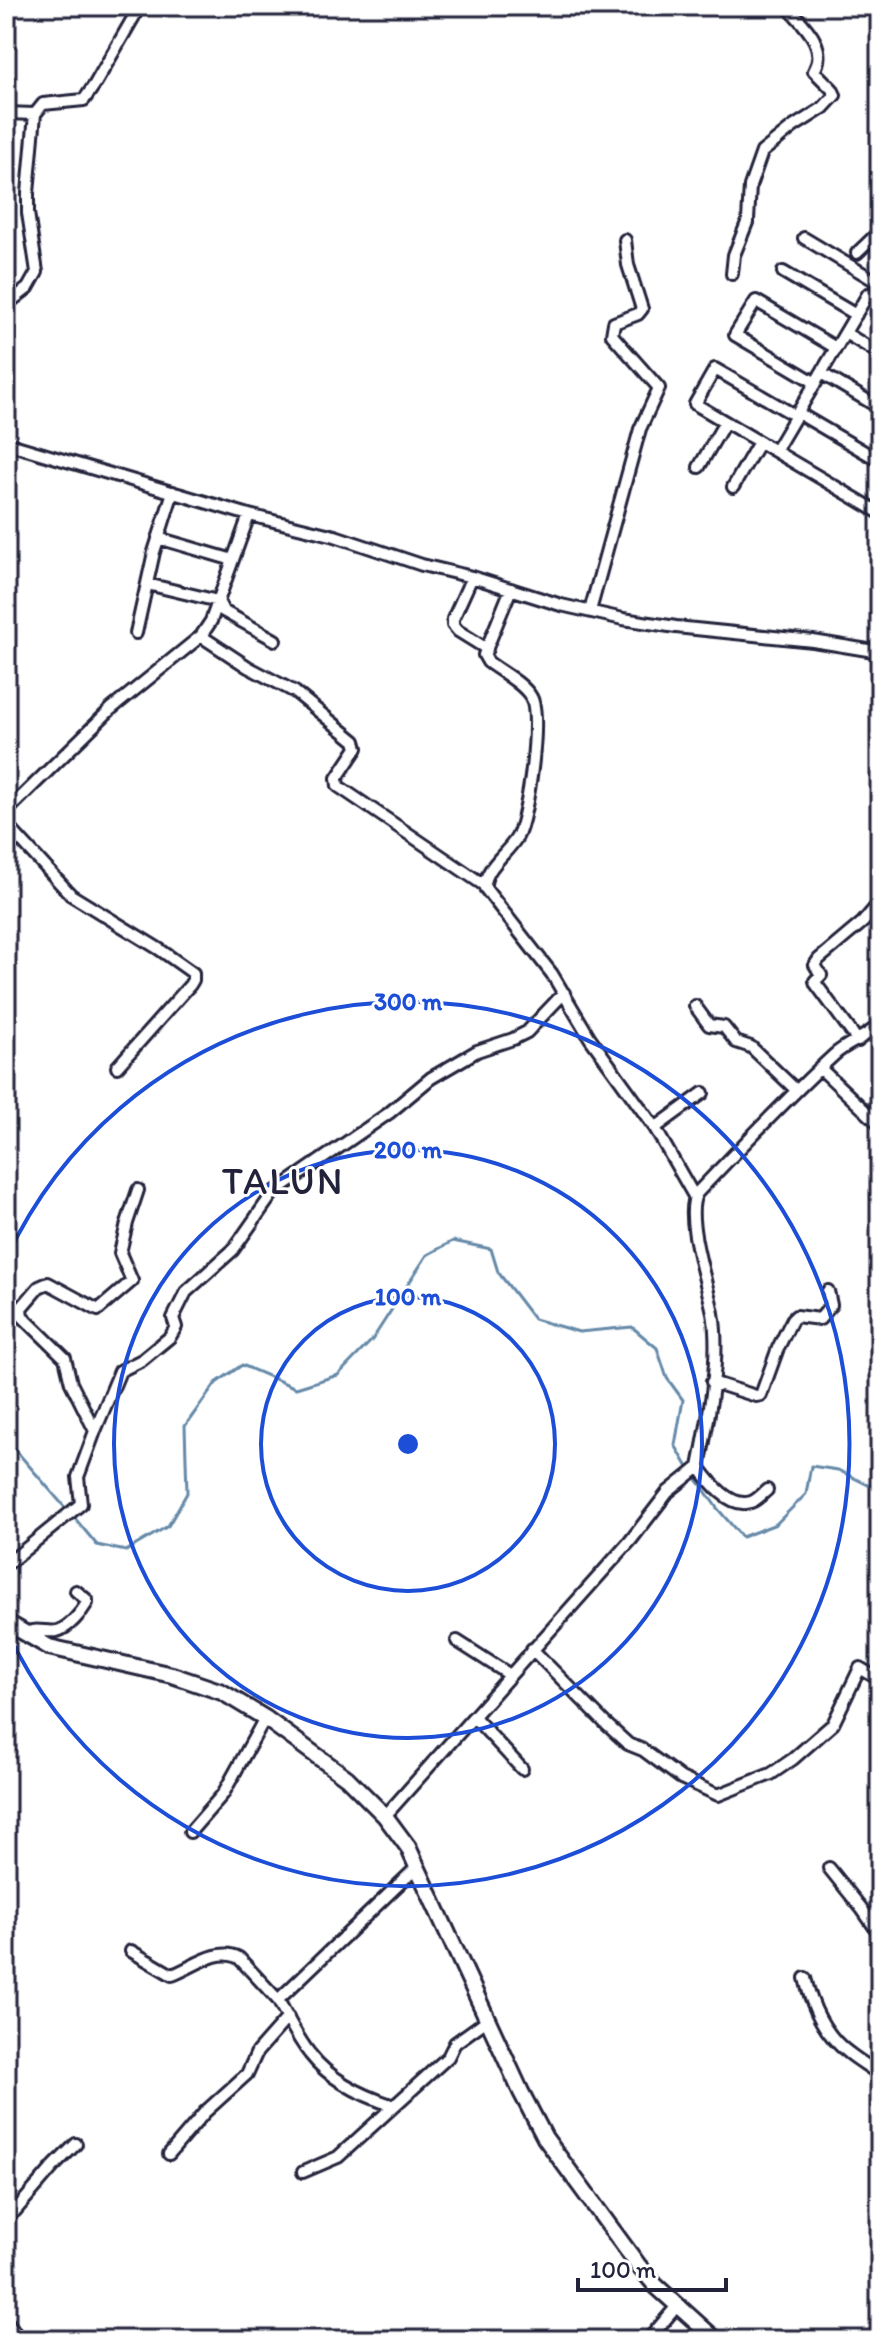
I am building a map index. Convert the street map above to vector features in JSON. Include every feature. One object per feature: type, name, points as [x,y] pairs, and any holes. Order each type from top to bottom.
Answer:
[{"type":"main road","points":[[6,1622],[59,1650],[195,1682],[222,1692],[265,1718],[347,1778],[385,1816],[418,1866],[530,2113],[545,2138],[638,2265],[677,2306],[716,2340]]},
{"type":"street","points":[[6,305],[28,288],[37,272],[28,203],[35,114],[43,104],[79,102],[86,97],[140,6]]},
{"type":"street","points":[[732,274],[734,255],[748,220],[750,186],[762,152],[823,108],[835,95],[814,71],[819,63],[819,47],[787,6]]},
{"type":"street","points":[[6,113],[35,114]]},
{"type":"street","points":[[857,253],[880,231]]},
{"type":"street","points":[[775,451],[868,294],[879,282],[804,238]]},
{"type":"street","points":[[590,611],[640,429],[659,388],[613,338],[612,328],[642,309],[628,265],[625,240]]},
{"type":"street","points":[[783,272],[856,315]]},
{"type":"street","points":[[868,294],[880,301]]},
{"type":"street","points":[[836,348],[756,301],[735,335],[880,408]]},
{"type":"street","points":[[845,333],[880,354]]},
{"type":"street","points":[[880,461],[715,369],[695,404],[880,513]]},
{"type":"street","points":[[699,467],[725,422]]},
{"type":"street","points":[[733,487],[759,442]]},
{"type":"street","points":[[6,443],[590,611],[676,627],[813,641],[880,652]]},
{"type":"street","points":[[136,633],[158,538],[173,492]]},
{"type":"street","points":[[6,812],[111,709],[201,636],[211,621],[249,515]]},
{"type":"street","points":[[158,538],[233,560]]},
{"type":"street","points":[[472,577],[453,625],[487,649]]},
{"type":"street","points":[[147,584],[218,601],[223,611],[275,640]]},
{"type":"street","points":[[484,885],[488,874],[506,853],[523,825],[530,782],[533,699],[488,662],[484,655],[511,589]]},
{"type":"street","points":[[201,636],[248,667],[295,692],[355,741],[357,748],[337,778],[338,786],[484,885],[564,993],[590,1038],[655,1128],[694,1196]]},
{"type":"street","points":[[6,824],[71,895],[193,973],[190,985],[117,1067]]},
{"type":"street","points":[[858,1041],[816,984],[821,975],[815,965],[863,922],[880,902]]},
{"type":"street","points":[[6,1565],[82,1501],[78,1484],[81,1467],[120,1371],[142,1360],[170,1337],[176,1327],[173,1318],[186,1292],[233,1250],[270,1196],[389,1113],[431,1078],[477,1051],[527,1032],[564,993]]},
{"type":"street","points":[[695,1006],[709,1025],[724,1027],[736,1042],[751,1047],[796,1090]]},
{"type":"street","points":[[385,1816],[631,1540],[668,1492],[697,1469],[712,1382],[714,1321],[692,1217],[694,1196],[796,1090],[839,1051],[880,1024]]},
{"type":"street","points":[[820,1068],[880,1125]]},
{"type":"street","points":[[655,1128],[703,1093]]},
{"type":"street","points":[[95,1431],[71,1383],[65,1358],[22,1316],[21,1308],[42,1284],[48,1283],[98,1310],[132,1281],[120,1253],[138,1190]]},
{"type":"street","points":[[712,1382],[761,1395],[792,1320],[796,1316],[820,1319],[831,1305],[828,1291]]},
{"type":"street","points":[[697,1469],[714,1486],[740,1503],[751,1502],[767,1490]]},
{"type":"street","points":[[24,1634],[30,1630],[63,1629],[87,1603],[76,1591]]},
{"type":"street","points":[[457,1641],[510,1675]]},
{"type":"street","points":[[532,1649],[628,1744],[643,1750],[681,1778],[718,1795],[771,1774],[833,1724],[860,1668],[880,1680]]},
{"type":"street","points":[[474,1717],[522,1769]]},
{"type":"street","points":[[190,1832],[223,1794],[265,1718]]},
{"type":"street","points":[[278,2000],[418,1866]]},
{"type":"street","points":[[829,1868],[880,1935]]},
{"type":"street","points":[[131,1951],[172,1975],[222,1954],[239,1958],[278,2000],[302,2043],[320,2064],[356,2091],[394,2106]]},
{"type":"street","points":[[805,1978],[810,1998],[825,2030],[847,2053],[880,2075]]},
{"type":"street","points":[[169,2154],[205,2112],[247,2074],[257,2052],[288,2017]]},
{"type":"street","points":[[303,2172],[338,2157],[448,2057],[455,2043],[487,2020]]},
{"type":"street","points":[[6,2216],[15,2211],[76,2144]]},
{"type":"street","points":[[648,2340],[677,2306]]},
{"type":"street","points":[[6,2320],[14,2331],[12,2340]]},
{"type":"waterway","points":[[73,1516],[97,1545],[126,1551],[168,1526],[187,1493],[185,1426],[216,1383],[242,1365],[296,1388],[338,1375],[372,1340],[427,1255],[453,1241],[491,1249],[498,1272],[534,1319],[579,1332],[632,1327],[657,1348],[667,1378],[683,1400],[675,1445],[689,1469]]},
{"type":"waterway","points":[[6,1439],[68,1511]]},
{"type":"waterway","points":[[694,1475],[742,1537],[776,1524],[806,1494],[811,1466],[838,1470],[880,1491]]},
{"type":"district","name":"TALUN","points":[[283,1181]]}]
